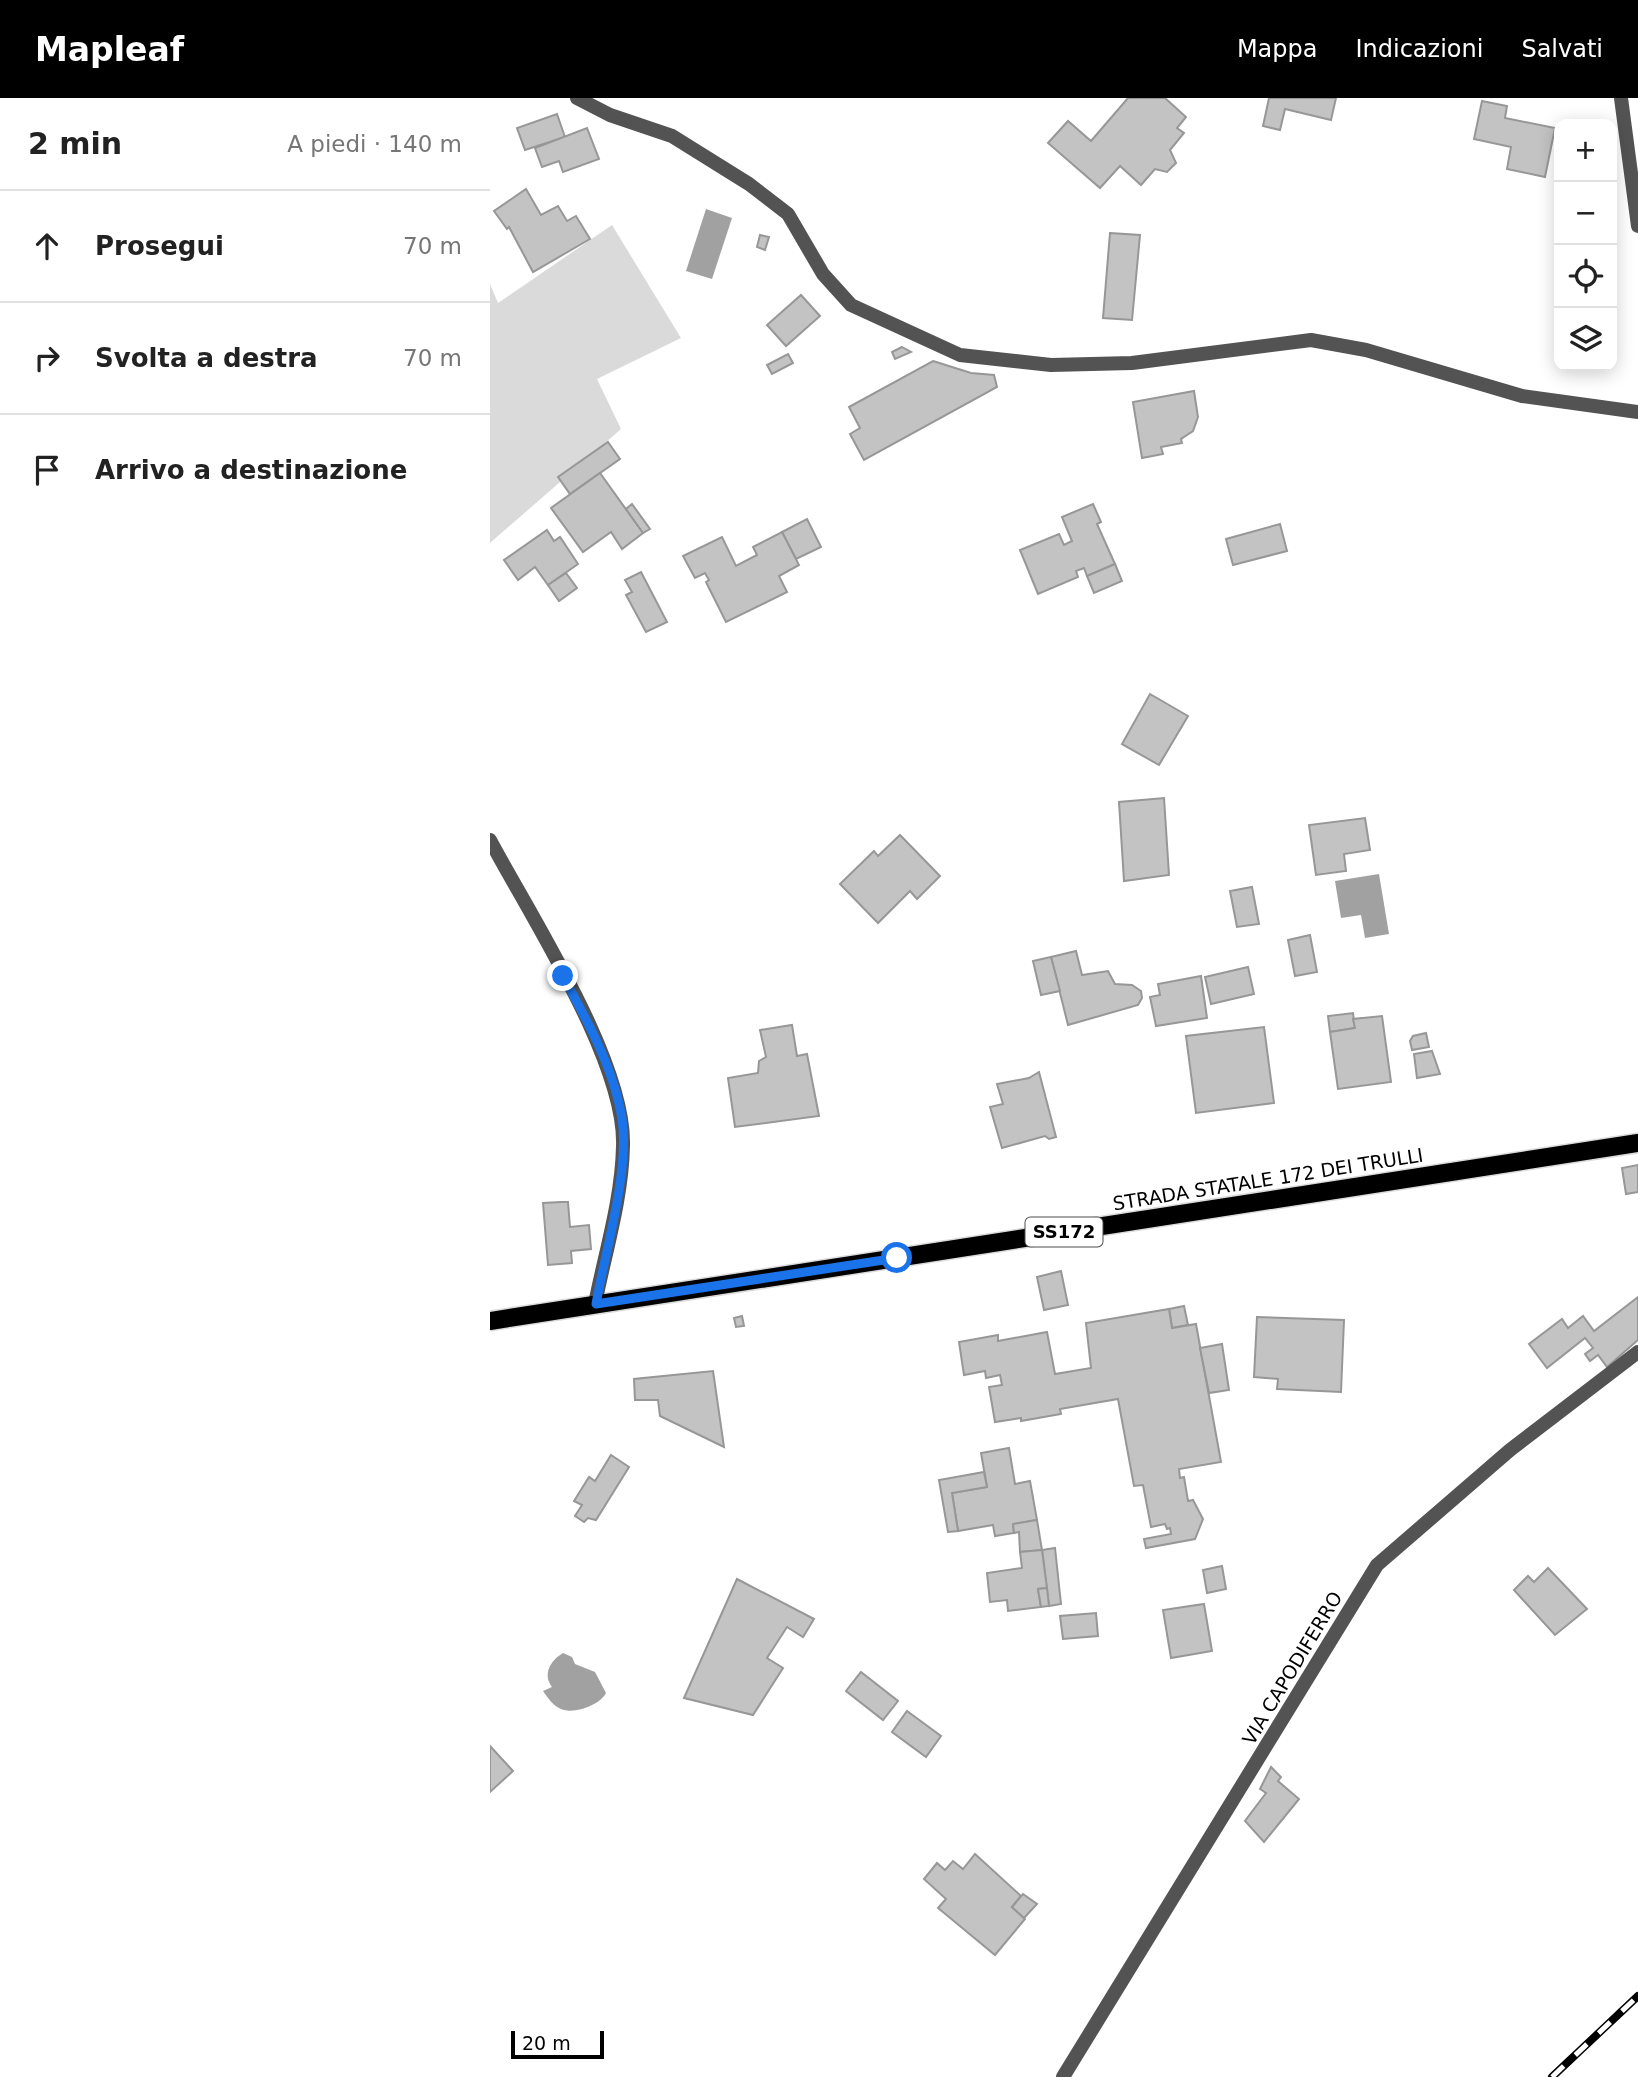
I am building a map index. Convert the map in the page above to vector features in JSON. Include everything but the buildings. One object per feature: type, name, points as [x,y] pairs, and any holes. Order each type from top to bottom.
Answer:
[{"type":"main road","name":"STRADA STATALE 172 DEI TRULLI","points":[[490,1321],[1638,1143]]},
{"type":"street","points":[[576,98],[610,115],[672,136],[749,184],[788,214],[823,274],[851,305],[960,355],[1051,365],[1132,363],[1311,341],[1366,350],[1522,396],[1638,412]]},
{"type":"street","points":[[1621,98],[1638,226]]},
{"type":"street","points":[[490,840],[587,1021],[609,1073],[622,1119],[623,1148],[596,1304]]},
{"type":"street","name":"VIA CAPODIFERRO","points":[[1063,2077],[1377,1565],[1510,1450],[1638,1352]]},
{"type":"shaded area","points":[[706,209],[732,218],[712,279],[686,271]]},
{"type":"shaded area","points":[[612,225],[681,338],[597,379],[621,429],[490,543],[490,284],[498,303]]},
{"type":"shaded area","points":[[1379,874],[1389,934],[1365,938],[1361,915],[1341,918],[1335,881]]},
{"type":"shaded area","points":[[563,1653],[572,1657],[575,1664],[595,1672],[606,1693],[598,1702],[571,1711],[559,1708],[546,1696],[543,1691],[552,1687],[548,1677],[549,1668]]},
{"type":"railway","points":[[1552,2077],[1638,1996]]},
{"type":"route","points":[[563,976],[595,1038],[609,1073],[622,1119],[623,1148],[596,1304],[897,1258]]}]
